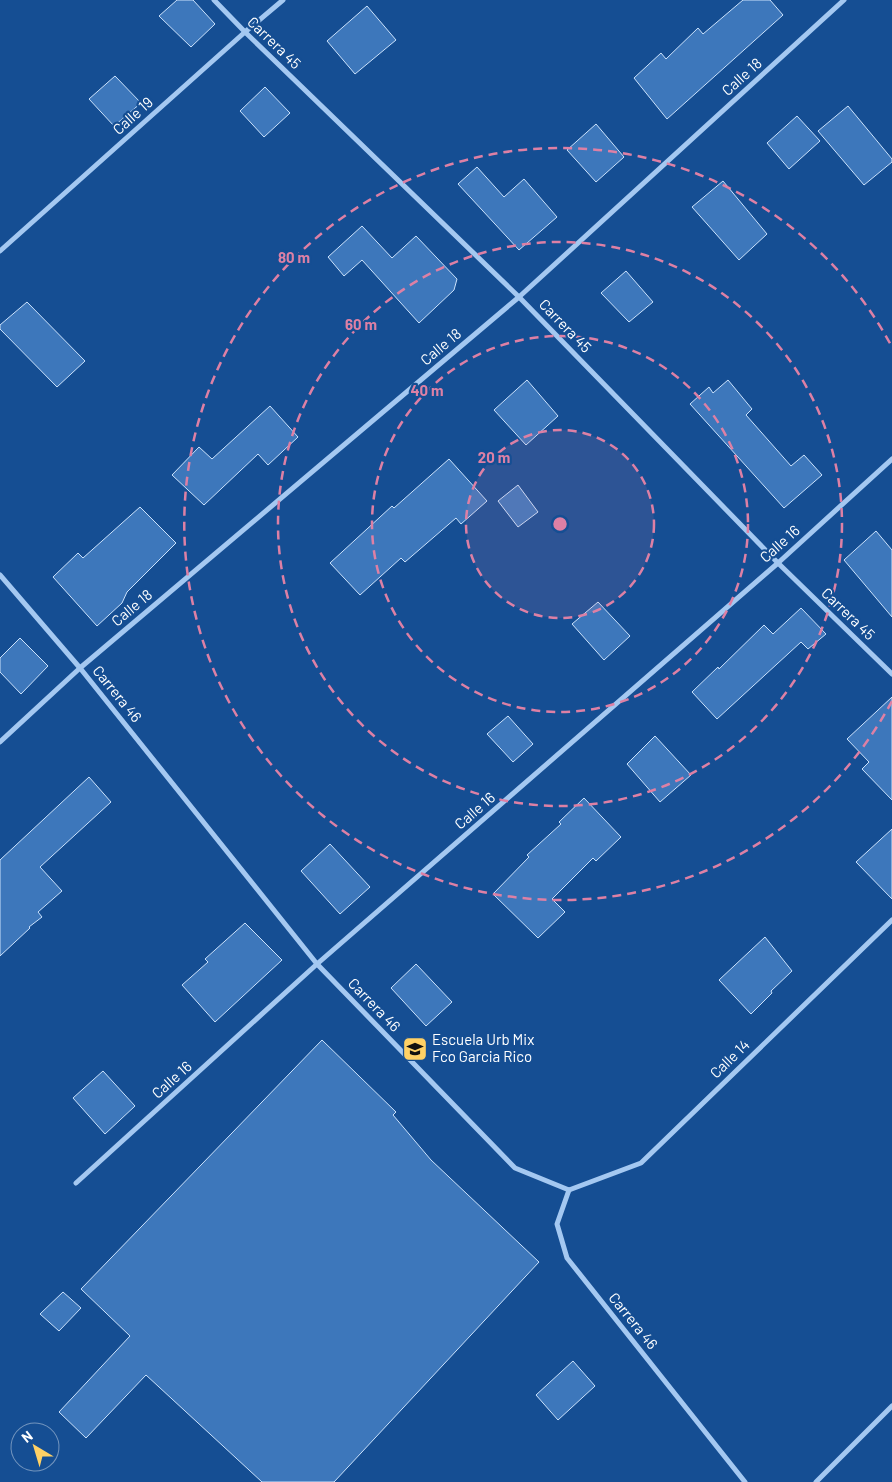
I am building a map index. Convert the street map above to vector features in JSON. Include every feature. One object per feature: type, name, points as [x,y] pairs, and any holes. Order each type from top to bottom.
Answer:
[{"type":"street","name":"Carrera 45","points":[[214,0],[519,297],[778,563],[892,674]]},
{"type":"street","name":"Calle 19","points":[[0,251],[283,0]]},
{"type":"street","name":"Calle 18","points":[[0,742],[80,668],[519,297],[844,0]]},
{"type":"street","name":"Calle 16","points":[[76,1183],[317,964],[778,563],[892,459]]},
{"type":"street","name":"Carrera 46","points":[[0,576],[80,668],[317,964],[515,1168],[569,1190],[557,1224],[567,1258],[745,1482]]},
{"type":"street","name":"Calle 14","points":[[569,1190],[641,1163],[892,920]]},
{"type":"street","points":[[816,1482],[892,1406]]},
{"type":"building","points":[[177,0],[193,0],[215,24],[191,47],[159,16]]},
{"type":"building","points":[[743,0],[770,0],[783,15],[667,119],[634,78],[661,53],[666,59],[698,28],[703,34]]},
{"type":"building","points":[[367,6],[396,40],[355,74],[327,41]]},
{"type":"building","points":[[115,76],[141,103],[114,126],[89,99]]},
{"type":"building","points":[[265,87],[290,113],[264,137],[240,111]]},
{"type":"building","points":[[848,106],[892,159],[892,162],[864,185],[818,131]]},
{"type":"building","points":[[797,116],[820,141],[789,169],[767,143]]},
{"type":"building","points":[[596,124],[624,157],[596,182],[567,150]]},
{"type":"building","points":[[477,167],[504,197],[524,179],[557,217],[519,250],[458,184]]},
{"type":"building","points":[[723,181],[767,234],[739,260],[692,207]]},
{"type":"building","points":[[362,226],[392,258],[416,236],[457,279],[454,290],[419,323],[362,260],[344,276],[328,257]]},
{"type":"building","points":[[626,271],[653,302],[629,322],[601,293]]},
{"type":"building","points":[[27,302],[85,361],[57,387],[0,329],[0,325]]},
{"type":"building","points":[[527,380],[558,416],[526,445],[494,410]]},
{"type":"building","points":[[728,380],[752,409],[746,415],[791,466],[804,455],[822,475],[784,508],[690,404],[709,387],[713,393]]},
{"type":"building","points":[[270,406],[298,437],[268,465],[258,454],[204,505],[172,475],[199,447],[212,459]]},
{"type":"building","points":[[449,459],[487,501],[461,524],[456,518],[405,562],[401,558],[360,595],[330,563],[392,506],[394,508]]},
{"type":"building","points":[[518,485],[538,512],[518,527],[498,501]]},
{"type":"building","points":[[140,507],[176,543],[127,592],[122,603],[97,626],[53,577],[78,553],[83,558]]},
{"type":"building","points":[[876,531],[892,550],[892,617],[844,560]]},
{"type":"building","points":[[598,602],[630,636],[604,660],[572,624]]},
{"type":"building","points":[[801,608],[826,634],[808,649],[801,642],[717,719],[692,692],[718,667],[719,669],[764,625],[773,634]]},
{"type":"building","points":[[20,638],[48,666],[21,694],[0,672],[0,658]]},
{"type":"building","points":[[892,697],[892,800],[862,769],[869,762],[847,739]]},
{"type":"building","points":[[508,716],[533,744],[513,762],[487,734]]},
{"type":"building","points":[[655,736],[691,775],[660,802],[627,764]]},
{"type":"building","points":[[89,777],[111,802],[40,867],[62,891],[38,912],[42,917],[29,927],[0,956],[0,860]]},
{"type":"building","points":[[584,798],[621,837],[596,861],[593,858],[552,899],[565,912],[538,938],[493,894],[529,857],[527,855],[561,824],[559,822]]},
{"type":"building","points":[[892,829],[892,899],[856,862]]},
{"type":"building","points":[[330,844],[370,887],[340,914],[301,871]]},
{"type":"building","points":[[245,923],[282,960],[215,1022],[182,985],[208,962],[205,959]]},
{"type":"building","points":[[765,937],[792,971],[751,1014],[719,980]]},
{"type":"building","points":[[416,964],[452,1002],[426,1026],[391,988]]},
{"type":"building","points":[[322,1040],[396,1112],[393,1115],[431,1160],[539,1262],[334,1482],[262,1482],[146,1375],[86,1438],[59,1412],[130,1336],[81,1289]]},
{"type":"building","points":[[103,1071],[135,1106],[105,1134],[73,1098]]},
{"type":"building","points":[[63,1292],[81,1308],[59,1331],[40,1314]]},
{"type":"building","points":[[573,1361],[595,1386],[558,1420],[536,1395]]},
{"type":"place","name":"Escuela Urb Mix Fco Garcia Rico","points":[[415,1049]]}]
